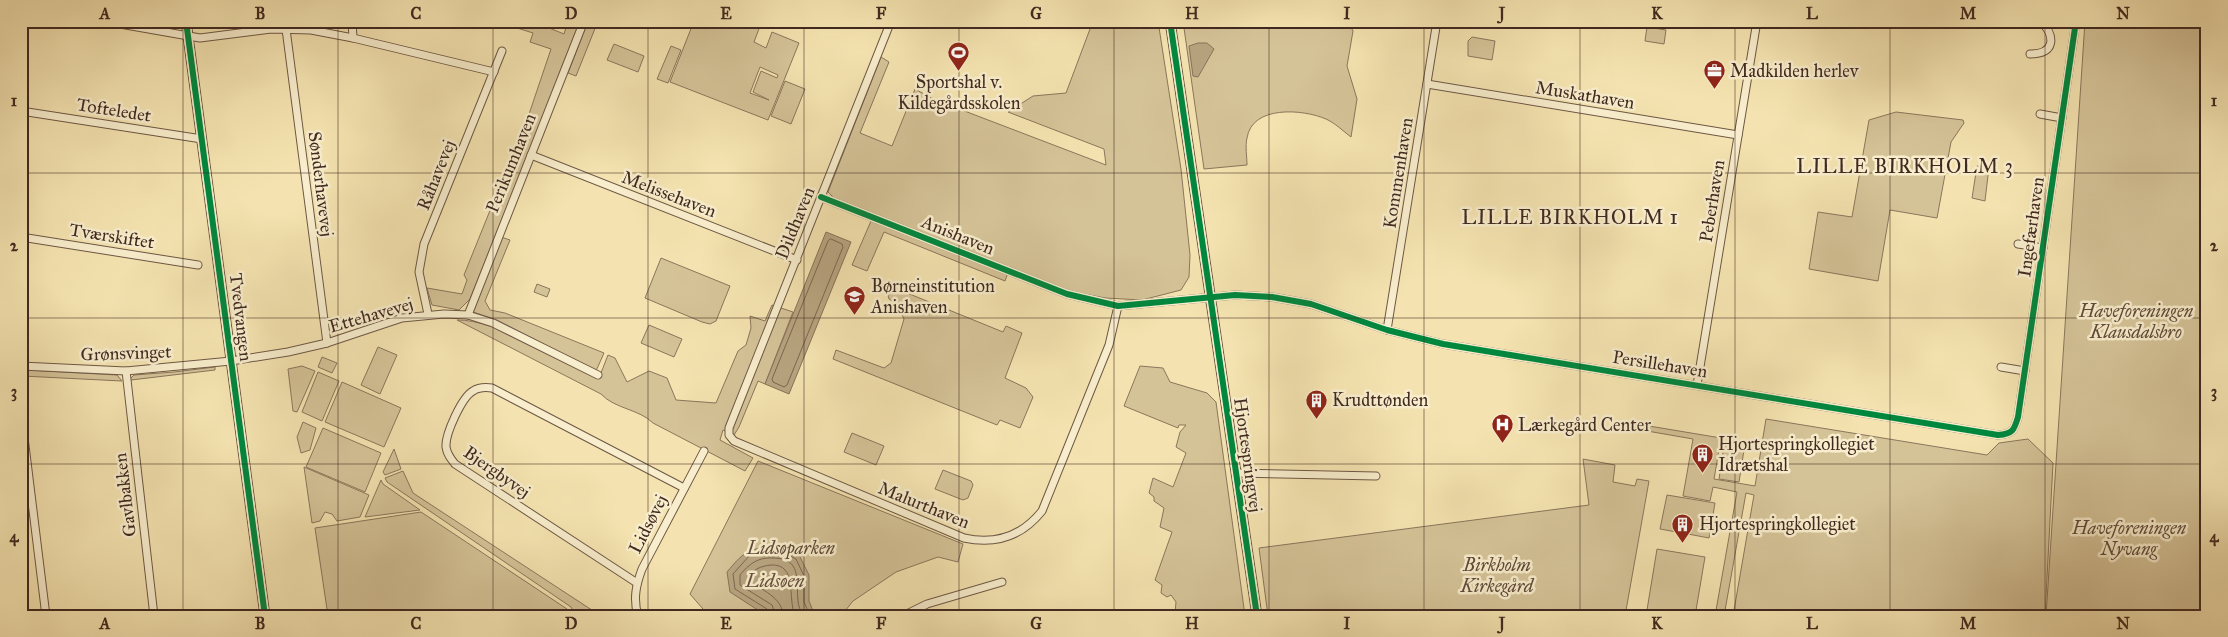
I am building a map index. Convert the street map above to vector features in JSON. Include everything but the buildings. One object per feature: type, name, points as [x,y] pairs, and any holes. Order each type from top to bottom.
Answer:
[{"type":"street","points":[[103,21],[200,38],[271,29],[310,30],[353,38],[494,72]]},
{"type":"street","name":"Tvedvangen","points":[[186,21],[265,616]]},
{"type":"street","points":[[352,21],[353,38]]},
{"type":"street","name":"Perikumhaven","points":[[468,316],[584,21]]},
{"type":"street","points":[[876,21],[890,24]]},
{"type":"street","name":"Hjortespringvej","points":[[1170,21],[1257,616]]},
{"type":"street","name":"Kommenhaven","points":[[1387,330],[1437,21]]},
{"type":"street","name":"Peberhaven","points":[[1697,385],[1758,21]]},
{"type":"street","points":[[2030,54],[2041,54],[2047,51],[2050,45],[2051,35],[2041,21]]},
{"type":"street","name":"Ingefærhaven","points":[[2009,434],[2014,430],[2018,416],[2076,21]]},
{"type":"street","name":"Dildhaven","points":[[729,435],[729,428],[890,24]]},
{"type":"street","name":"Sønderhavevej","points":[[286,29],[326,343]]},
{"type":"street","name":"Råhavevej","points":[[428,314],[419,272],[424,244],[502,51]]},
{"type":"street","name":"Muskathaven","points":[[1427,84],[1738,135]]},
{"type":"street","name":"Tofteledet","points":[[21,111],[202,139]]},
{"type":"street","points":[[2040,114],[2062,118]]},
{"type":"street","name":"Melissehaven","points":[[531,155],[797,260]]},
{"type":"street","name":"Anishaven","points":[[821,197],[1066,294],[1118,306]]},
{"type":"street","name":"Tværskiftet","points":[[21,237],[198,264]]},
{"type":"street","name":"Ingefærhaven","points":[[2018,244],[2043,248]]},
{"type":"street","name":"Persillehaven","points":[[1212,298],[1235,296],[1272,297],[1310,304],[1387,330],[1456,346],[1998,435],[2009,434]]},
{"type":"street","points":[[1118,306],[1212,298]]},
{"type":"street","name":"Malurthaven","points":[[729,435],[734,441],[745,448],[964,538],[977,541],[1002,539],[1025,529],[1042,511],[1110,345],[1118,306]]},
{"type":"street","name":"Ettehavevej","points":[[231,360],[288,352],[326,343],[402,318],[428,314],[468,316],[493,323],[598,376]]},
{"type":"street","name":"Grønsvinget","points":[[21,366],[126,371],[231,360]]},
{"type":"street","points":[[2001,368],[2025,371]]},
{"type":"street","name":"Gavlbakken","points":[[126,371],[154,616]]},
{"type":"street","name":"Bjergbyvej","points":[[636,583],[455,464],[447,454],[446,444],[448,434],[464,398],[482,387],[492,388],[684,488]]},
{"type":"street","points":[[21,413],[46,616]]},
{"type":"street","name":"Lidsøvej","points":[[638,616],[635,596],[636,583],[704,451]]},
{"type":"street","points":[[1236,473],[1376,476]]},
{"type":"street","points":[[903,616],[927,604],[1002,582]]},
{"type":"green space","points":[[522,21],[532,21],[564,34],[568,21],[581,21],[470,299],[459,310],[432,305],[427,288],[462,294],[467,280],[464,275],[491,208],[503,195],[516,148],[524,138],[525,126],[551,49],[530,42],[533,33],[514,27]]},
{"type":"green space","points":[[588,21],[598,21],[576,76],[568,73]]},
{"type":"green space","points":[[694,21],[747,21],[760,26],[754,42],[766,48],[772,32],[799,43],[768,120],[670,82]],"holes":[[[760,67],[778,75],[777,78],[761,71],[753,92],[769,100],[750,93]]]},
{"type":"green space","points":[[1093,21],[1158,21],[1181,169],[1190,255],[1189,277],[1181,290],[1142,300],[1106,298],[1066,291],[1010,267],[1005,281],[884,232],[867,271],[852,265],[874,214],[834,198],[828,192],[881,57],[889,62],[860,133],[892,146],[915,89],[933,99],[1106,165],[1104,149],[1008,112],[1033,96],[1066,93]]},
{"type":"green space","points":[[1183,21],[1348,21],[1353,31],[1347,66],[1357,99],[1351,137],[1326,119],[1305,113],[1280,112],[1258,120],[1251,127],[1246,141],[1247,165],[1204,169]]},
{"type":"green space","name":"Haveforeningen Klausdalsbro","points":[[2085,21],[2207,21],[2207,616],[2046,616]]},
{"type":"green space","points":[[1647,27],[1666,30],[1664,44],[1645,41]]},
{"type":"green space","points":[[1472,37],[1495,41],[1492,60],[1468,56],[1468,41]]},
{"type":"green space","points":[[614,44],[644,56],[638,72],[607,60]]},
{"type":"green space","points":[[671,46],[681,50],[668,83],[657,79]]},
{"type":"green space","points":[[785,81],[805,89],[791,124],[771,116]]},
{"type":"green space","points":[[1896,112],[1963,120],[1964,123],[1951,142],[1937,218],[1890,210],[1878,281],[1809,269],[1818,212],[1852,217],[1869,120]]},
{"type":"green space","points":[[1977,166],[1989,167],[1985,201],[1972,198]]},
{"type":"green space","points":[[501,237],[510,240],[485,301],[490,310],[505,313],[604,353],[596,371],[497,320],[473,312]]},
{"type":"green space","points":[[661,258],[730,286],[716,321],[710,324],[702,322],[645,298]]},
{"type":"green space","points":[[537,284],[550,289],[547,297],[534,292]]},
{"type":"green space","points":[[885,284],[1003,332],[1006,326],[1022,333],[1005,378],[1026,388],[1033,397],[1020,428],[1000,420],[997,425],[833,359],[836,350],[884,368],[891,363],[904,319],[897,304],[889,299]]},
{"type":"green space","points":[[772,305],[793,312],[765,384],[758,381],[734,435],[723,430],[720,440],[753,458],[745,471],[457,320],[473,321],[509,333],[599,378],[608,355],[615,358],[627,382],[649,371],[667,378],[676,400],[716,403],[738,351],[746,345],[751,328],[750,316],[765,321]]},
{"type":"green space","points":[[649,325],[682,339],[674,357],[641,343]]},
{"type":"green space","points":[[378,347],[397,355],[380,394],[361,385]]},
{"type":"green space","points":[[322,357],[337,363],[332,373],[318,367]]},
{"type":"green space","points":[[302,366],[315,371],[297,412],[293,411],[288,369]]},
{"type":"green space","points":[[1140,366],[1163,368],[1170,382],[1207,393],[1216,402],[1245,616],[1169,616],[1175,613],[1176,602],[1171,595],[1167,597],[1161,593],[1162,585],[1155,580],[1172,532],[1160,527],[1164,508],[1154,501],[1154,497],[1149,493],[1153,478],[1173,487],[1186,453],[1176,447],[1180,432],[1186,425],[1179,425],[1178,428],[1124,406]]},
{"type":"green space","points":[[215,367],[215,370],[130,379],[134,375]]},
{"type":"green space","points":[[26,370],[117,375],[122,381],[22,376],[22,373]]},
{"type":"green space","points":[[318,372],[339,381],[322,421],[302,412]]},
{"type":"green space","points":[[342,382],[401,408],[384,447],[325,422]]},
{"type":"green space","points":[[1766,419],[1987,455],[1999,443],[2028,439],[2053,463],[2045,616],[1733,616],[1754,495],[1746,493],[1724,616],[1715,616],[1737,492],[1713,487],[1710,501],[1683,496],[1693,439],[1630,428],[1631,423],[1721,438],[1714,479],[1755,486]]},
{"type":"green space","points":[[303,422],[316,428],[310,450],[301,453],[297,437]]},
{"type":"green space","points":[[323,428],[381,453],[365,492],[306,467]]},
{"type":"green space","points":[[852,433],[884,446],[876,465],[844,452]]},
{"type":"green space","points":[[1724,446],[1744,450],[1739,482],[1719,479]]},
{"type":"green space","points":[[394,449],[401,469],[385,475],[383,472]]},
{"type":"green space","name":"Birkholm Kirkegård","points":[[1583,459],[1615,465],[1613,482],[1635,486],[1637,479],[1649,481],[1625,616],[1268,616],[1259,548],[1589,505]]},
{"type":"green space","name":"Lidsøparken","points":[[758,461],[963,544],[958,562],[938,557],[896,572],[853,601],[841,616],[709,616],[690,594]]},
{"type":"green space","points":[[304,467],[369,495],[360,517],[337,521],[332,514],[325,512],[320,521],[312,523]]},
{"type":"green space","points":[[943,470],[971,481],[973,485],[968,498],[963,500],[935,489]]},
{"type":"green space","points":[[403,471],[413,493],[601,616],[575,616],[571,607],[387,482],[385,478]]},
{"type":"green space","points":[[381,480],[383,484],[420,510],[365,517]]},
{"type":"green space","points":[[1667,495],[1715,503],[1709,538],[1688,534],[1686,531],[1682,533],[1660,529]]},
{"type":"green space","points":[[421,512],[567,609],[572,616],[445,616],[444,610],[399,616],[328,616],[315,528]]},
{"type":"green space","points":[[1657,549],[1705,557],[1695,616],[1646,616]]},
{"type":"water","points":[[1207,43],[1214,49],[1198,77],[1193,76],[1189,46]]},
{"type":"water","points":[[826,232],[851,242],[789,394],[765,384]]},
{"type":"water","name":"Lidsøen","points":[[769,546],[786,547],[799,555],[809,575],[809,601],[815,616],[767,616],[730,592],[727,572],[745,554]]},
{"type":"cycle path","points":[[186,21],[265,616]]},
{"type":"cycle path","points":[[1170,21],[1257,616]]},
{"type":"cycle path","points":[[821,197],[1067,294],[1118,306],[1235,295],[1272,297],[1311,304],[1387,330],[1443,344],[1998,435],[2007,434],[2012,430],[2018,417],[2076,21]]},
{"type":"place","name":"Sportshal v. Kildegårdsskolen","points":[[959,71]]},
{"type":"place","name":"Madkilden herlev","points":[[1714,90]]},
{"type":"place","name":"Børneinstitution Anishaven","points":[[855,315]]},
{"type":"place","name":"Krudttønden","points":[[1316,419]]},
{"type":"place","name":"Lærkegård Center","points":[[1502,444]]},
{"type":"place","name":"Hjortespringkollegiet Idrætshal","points":[[1702,473]]},
{"type":"place","name":"Hjortespringkollegiet","points":[[1683,543]]},
{"type":"district","name":"LILLE BIRKHOLM 3","points":[[1905,166]]},
{"type":"district","name":"LILLE BIRKHOLM 1","points":[[1570,217]]},
{"type":"park label","name":"Haveforeningen Nyvang","points":[[2129,538]]}]
